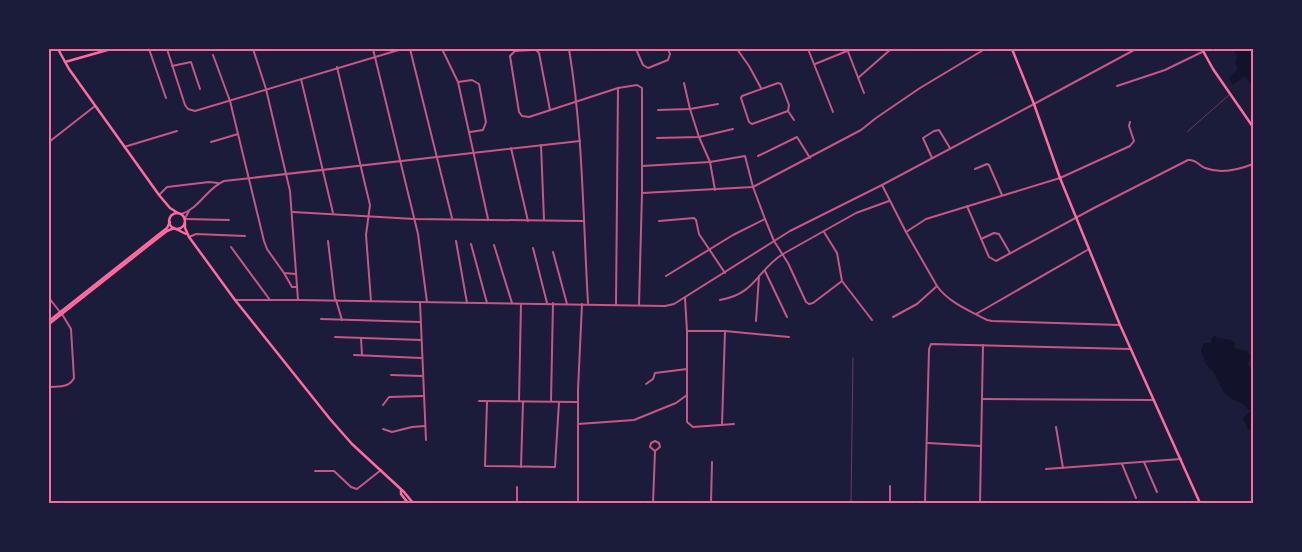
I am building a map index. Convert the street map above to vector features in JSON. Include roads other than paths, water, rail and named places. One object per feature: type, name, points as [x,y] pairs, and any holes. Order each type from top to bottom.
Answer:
[{"type":"main road","points":[[58,49],[95,106],[159,195],[173,211],[180,213],[185,220],[185,228],[189,236],[235,300],[330,419],[352,444],[413,503]]},
{"type":"main road","points":[[65,62],[111,49]]},
{"type":"main road","points":[[1012,49],[1060,178],[1120,325],[1182,459],[1200,503]]},
{"type":"main road","points":[[1203,50],[1213,69],[1253,127]]},
{"type":"main road","points":[[165,203],[170,221],[175,228],[189,236]]},
{"type":"main road","points":[[61,313],[167,228],[171,216],[180,213]]},
{"type":"main road","points":[[49,322],[165,232],[183,227],[185,220]]},
{"type":"main road","points":[[401,491],[401,494],[408,503]]},
{"type":"street","points":[[149,49],[166,98]]},
{"type":"street","points":[[167,49],[188,109],[196,111],[402,49]]},
{"type":"street","points":[[253,49],[266,89],[290,191],[298,300]]},
{"type":"street","points":[[373,49],[414,219],[422,260],[427,302]]},
{"type":"street","points":[[410,49],[452,218]]},
{"type":"street","points":[[442,49],[458,82],[488,219]]},
{"type":"street","points":[[550,111],[539,53],[532,49],[515,51],[510,56],[518,112],[522,116],[529,117],[550,111],[618,88],[637,85],[642,88],[639,305]]},
{"type":"street","points":[[569,49],[577,102],[580,141],[588,304]]},
{"type":"street","points":[[636,49],[643,65],[648,68],[668,60],[670,54],[668,49]]},
{"type":"street","points":[[736,49],[749,66],[761,88]]},
{"type":"street","points":[[808,49],[832,112]]},
{"type":"street","points":[[814,64],[852,49]]},
{"type":"street","points":[[858,78],[891,49]]},
{"type":"street","points":[[642,193],[753,187],[861,130],[920,88],[977,52],[985,49]]},
{"type":"street","points":[[235,300],[670,305],[685,298],[774,241],[1136,49]]},
{"type":"street","points":[[847,50],[864,93]]},
{"type":"street","points":[[1117,86],[1165,70],[1203,50]]},
{"type":"street","points":[[213,55],[230,101],[267,249],[292,287],[297,287]]},
{"type":"street","points":[[172,66],[191,62],[200,89]]},
{"type":"street","points":[[337,67],[370,206],[366,235],[371,301]]},
{"type":"street","points":[[301,78],[333,213]]},
{"type":"street","points":[[458,82],[472,80],[479,84],[486,122],[483,130],[470,132]]},
{"type":"street","points":[[684,83],[699,137],[710,162],[715,190]]},
{"type":"street","points":[[788,111],[752,124],[749,122],[740,98],[761,88],[778,83],[781,84],[789,105],[788,111],[794,120]]},
{"type":"street","points":[[616,305],[618,88]]},
{"type":"street","points":[[658,110],[690,109],[718,104]]},
{"type":"street","points":[[49,142],[95,106]]},
{"type":"street","points":[[906,232],[926,219],[1060,178],[1130,146],[1134,141],[1129,126],[1130,122]]},
{"type":"street","points":[[657,138],[699,137],[733,129]]},
{"type":"street","points":[[932,158],[923,138],[934,131],[939,130],[951,148]]},
{"type":"street","points":[[124,147],[177,131]]},
{"type":"street","points":[[211,142],[238,134]]},
{"type":"street","points":[[758,156],[797,137],[810,158]]},
{"type":"street","points":[[185,220],[192,208],[218,184],[232,180],[361,164],[580,141]]},
{"type":"street","points":[[541,145],[544,220]]},
{"type":"street","points":[[511,148],[528,221]]},
{"type":"street","points":[[642,166],[710,162],[744,156],[753,187],[774,241],[783,254],[804,299],[808,304],[813,303],[842,281]]},
{"type":"street","points":[[967,206],[989,257],[992,260],[998,261],[1188,160],[1194,160],[1203,167],[1214,170],[1236,170],[1253,164]]},
{"type":"street","points":[[975,170],[987,164],[989,165],[1002,195]]},
{"type":"street","points":[[159,195],[167,187],[209,182],[218,184]]},
{"type":"street","points":[[882,185],[906,232],[937,286],[946,297],[992,321],[1120,325]]},
{"type":"street","points":[[720,300],[730,299],[746,290],[783,254],[856,213],[889,201]]},
{"type":"street","points":[[180,213],[192,208]]},
{"type":"street","points":[[293,212],[414,219],[583,221]]},
{"type":"street","points":[[658,221],[694,218],[698,223],[699,234],[725,273]]},
{"type":"street","points":[[666,276],[710,248],[765,219]]},
{"type":"street","points":[[185,220],[229,220]]},
{"type":"street","points":[[824,232],[837,253],[842,281],[872,320]]},
{"type":"street","points":[[981,239],[994,233],[999,234],[1010,253]]},
{"type":"street","points":[[189,236],[196,234],[245,236]]},
{"type":"street","points":[[328,241],[335,300],[342,320]]},
{"type":"street","points":[[456,241],[467,303]]},
{"type":"street","points":[[472,244],[487,303]]},
{"type":"street","points":[[494,244],[512,303]]},
{"type":"street","points":[[231,247],[270,300]]},
{"type":"street","points":[[533,248],[548,303]]},
{"type":"street","points":[[976,314],[1089,249]]},
{"type":"street","points":[[553,252],[567,304]]},
{"type":"street","points":[[765,272],[787,317]]},
{"type":"street","points":[[284,273],[296,274]]},
{"type":"street","points":[[756,321],[759,276]]},
{"type":"street","points":[[893,317],[917,304],[937,286]]},
{"type":"street","points":[[49,298],[71,329],[74,378],[72,382],[66,385],[49,387]]},
{"type":"street","points":[[685,298],[687,422],[693,427],[734,424]]},
{"type":"street","points":[[420,302],[426,440]]},
{"type":"street","points":[[521,303],[521,467]]},
{"type":"street","points":[[551,402],[554,304]]},
{"type":"street","points":[[578,503],[578,402],[582,304]]},
{"type":"street","points":[[321,319],[420,322]]},
{"type":"street","points":[[687,331],[725,331],[789,337]]},
{"type":"street","points":[[722,425],[725,331]]},
{"type":"street","points":[[335,337],[421,340]]},
{"type":"street","points":[[361,338],[362,355]]},
{"type":"street","points":[[925,503],[929,348],[933,344],[1130,349]]},
{"type":"street","points":[[980,503],[983,345]]},
{"type":"street","points":[[354,355],[421,358]]},
{"type":"street","points":[[646,384],[653,379],[655,373],[687,369]]},
{"type":"street","points":[[391,374],[422,376]]},
{"type":"street","points":[[578,424],[634,420],[676,403],[687,395]]},
{"type":"street","points":[[383,405],[389,397],[423,396]]},
{"type":"street","points":[[982,399],[1154,400]]},
{"type":"street","points":[[479,401],[578,402]]},
{"type":"street","points":[[487,402],[485,466],[521,467],[555,467],[558,402]]},
{"type":"street","points":[[383,429],[392,432],[425,426]]},
{"type":"street","points":[[1056,427],[1063,468]]},
{"type":"street","points":[[927,443],[980,446]]},
{"type":"street","points":[[653,503],[655,451]]},
{"type":"street","points":[[1046,469],[1182,459]]},
{"type":"street","points":[[711,503],[712,462]]},
{"type":"street","points":[[1144,462],[1157,492]]},
{"type":"street","points":[[1122,464],[1136,498]]},
{"type":"street","points":[[315,471],[334,471],[351,487],[357,489],[381,470]]},
{"type":"street","points":[[890,486],[890,503]]},
{"type":"street","points":[[517,487],[517,503]]},
{"type":"lane","points":[[1187,132],[1231,94]]},
{"type":"lane","points":[[851,503],[853,358]]}]
